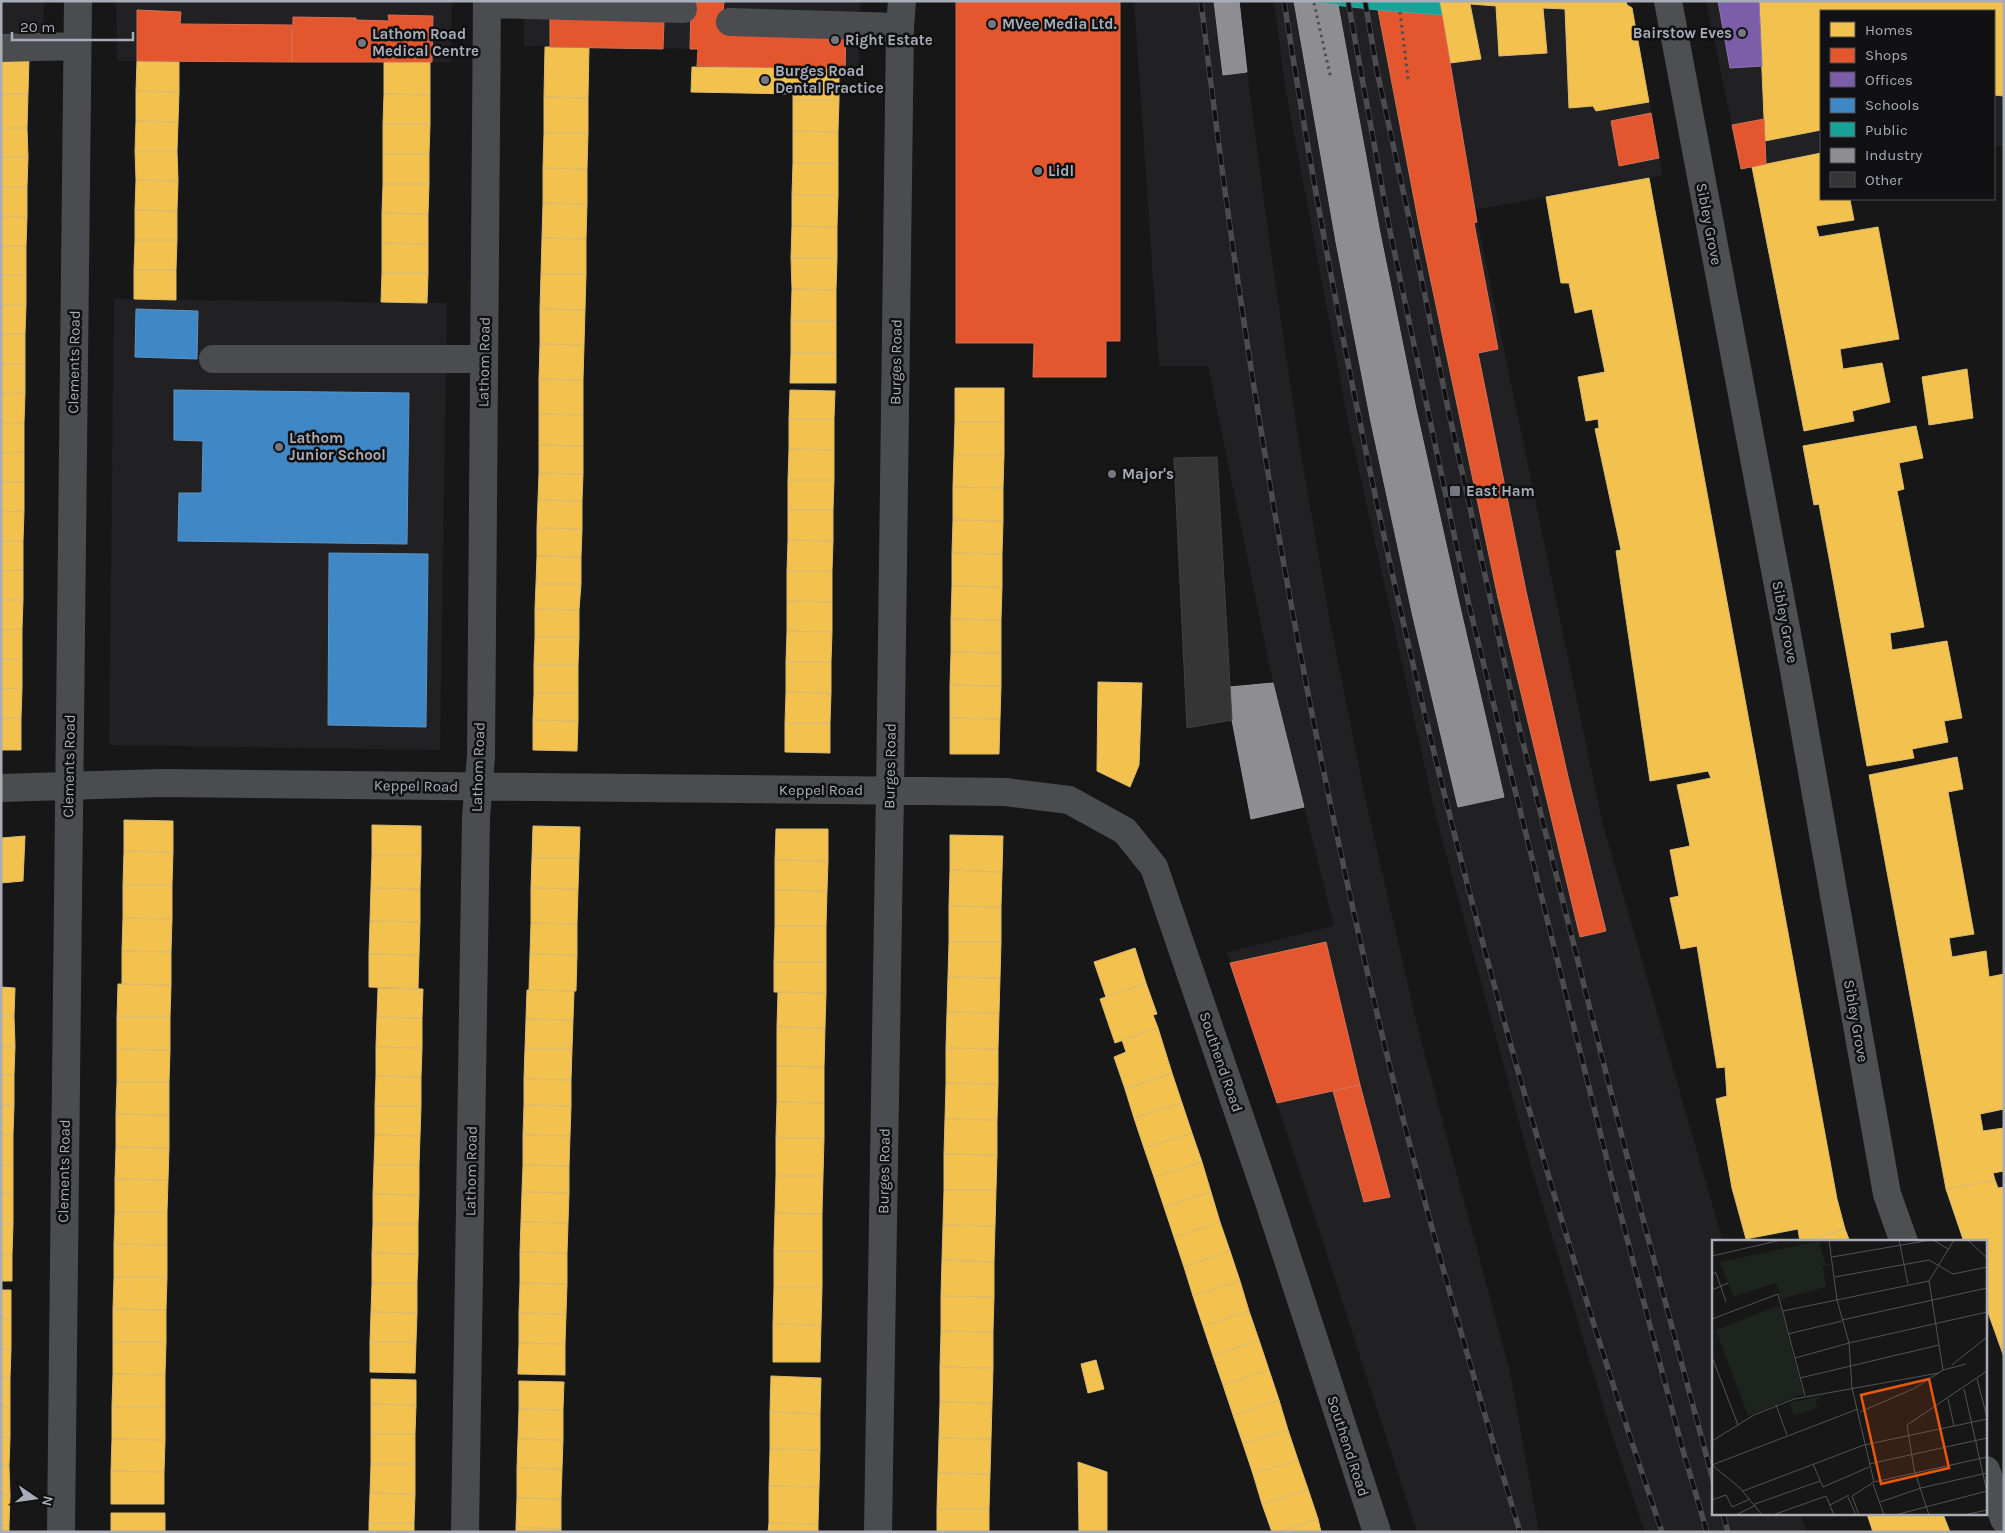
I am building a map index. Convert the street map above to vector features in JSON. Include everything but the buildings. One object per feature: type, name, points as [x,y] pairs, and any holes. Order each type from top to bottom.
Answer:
[{"type":"main road","name":"Sibley Grove","points":[[1668,1],[1795,676],[1887,1194],[1903,1240]]},
{"type":"main road","points":[[1988,1475],[2004,1519]]},
{"type":"street","name":"Clements Road","points":[[61,1532],[78,1]]},
{"type":"street","points":[[487,2],[683,9]]},
{"type":"street","name":"Lathom Road","points":[[465,1532],[476,817],[481,756],[487,2]]},
{"type":"street","points":[[730,22],[901,14]]},
{"type":"street","name":"Burges Road","points":[[878,1532],[901,14]]},
{"type":"street","points":[[1,48],[77,46]]},
{"type":"street","points":[[213,360],[484,359]]},
{"type":"street","name":"Keppel Road","points":[[1,788],[161,783],[890,791]]},
{"type":"street","name":"Southend Road","points":[[890,791],[1005,792],[1069,800],[1125,832],[1154,867],[1268,1199],[1377,1532]]},
{"type":"path","points":[[1314,3],[1331,79]]},
{"type":"path","points":[[1400,12],[1408,79]]},
{"type":"shaded area","points":[[1,1],[44,1],[43,47],[1,59]]},
{"type":"shaded area","points":[[116,1],[452,1],[451,62],[117,61]]},
{"type":"shaded area","points":[[524,1],[860,1],[859,69],[697,66],[698,49],[524,46]]},
{"type":"shaded area","points":[[1134,1],[1235,1],[1247,72],[1298,436],[1330,622],[1367,806],[1420,1037],[1510,1372],[1539,1532],[1417,1532],[1227,952],[1334,926],[1273,683],[1208,366],[1159,366]]},
{"type":"shaded area","points":[[1274,1],[1631,1],[1663,175],[1475,210],[1602,821],[1722,1240],[1712,1240],[1712,1516],[1802,1516],[1806,1532],[1645,1532],[1610,1428],[1531,1166],[1435,813],[1349,426],[1285,86]]},
{"type":"shaded area","points":[[1706,1],[2004,1],[2004,146],[1995,146],[1995,10],[1820,10],[1820,153],[1741,169]]},
{"type":"shaded area","name":"Lathom Junior School","points":[[114,299],[447,303],[440,750],[109,745]]},
{"type":"railway","points":[[1201,1],[1235,265],[1255,396],[1301,658],[1327,788],[1355,918],[1400,1108],[1449,1290],[1520,1532]]},
{"type":"railway","points":[[1284,1],[1317,196],[1353,390],[1394,583],[1440,775],[1489,966],[1543,1156],[1600,1345],[1662,1532]]},
{"type":"railway","points":[[1348,1],[1390,231],[1469,605],[1619,1208],[1682,1447],[1707,1532]]},
{"type":"railway","points":[[1365,1],[1377,71],[1447,404],[1517,719],[1639,1204],[1712,1477]]},
{"type":"railway","points":[[1724,1516],[1728,1532]]},
{"type":"place","name":"MVee Media Ltd.","points":[[992,24]]},
{"type":"place","name":"Bairstow Eves","points":[[1742,33]]},
{"type":"place","name":"Right Estate","points":[[835,40]]},
{"type":"place","name":"Lathom Road Medical Centre","points":[[362,43]]},
{"type":"place","name":"Burges Road Dental Practice","points":[[765,80]]},
{"type":"place","name":"Lidl","points":[[1038,171]]},
{"type":"place","name":"Lathom Junior School","points":[[279,447]]},
{"type":"place","name":"Major's","points":[[1112,474]]},
{"type":"place","name":"East Ham","points":[[1455,491]]}]
